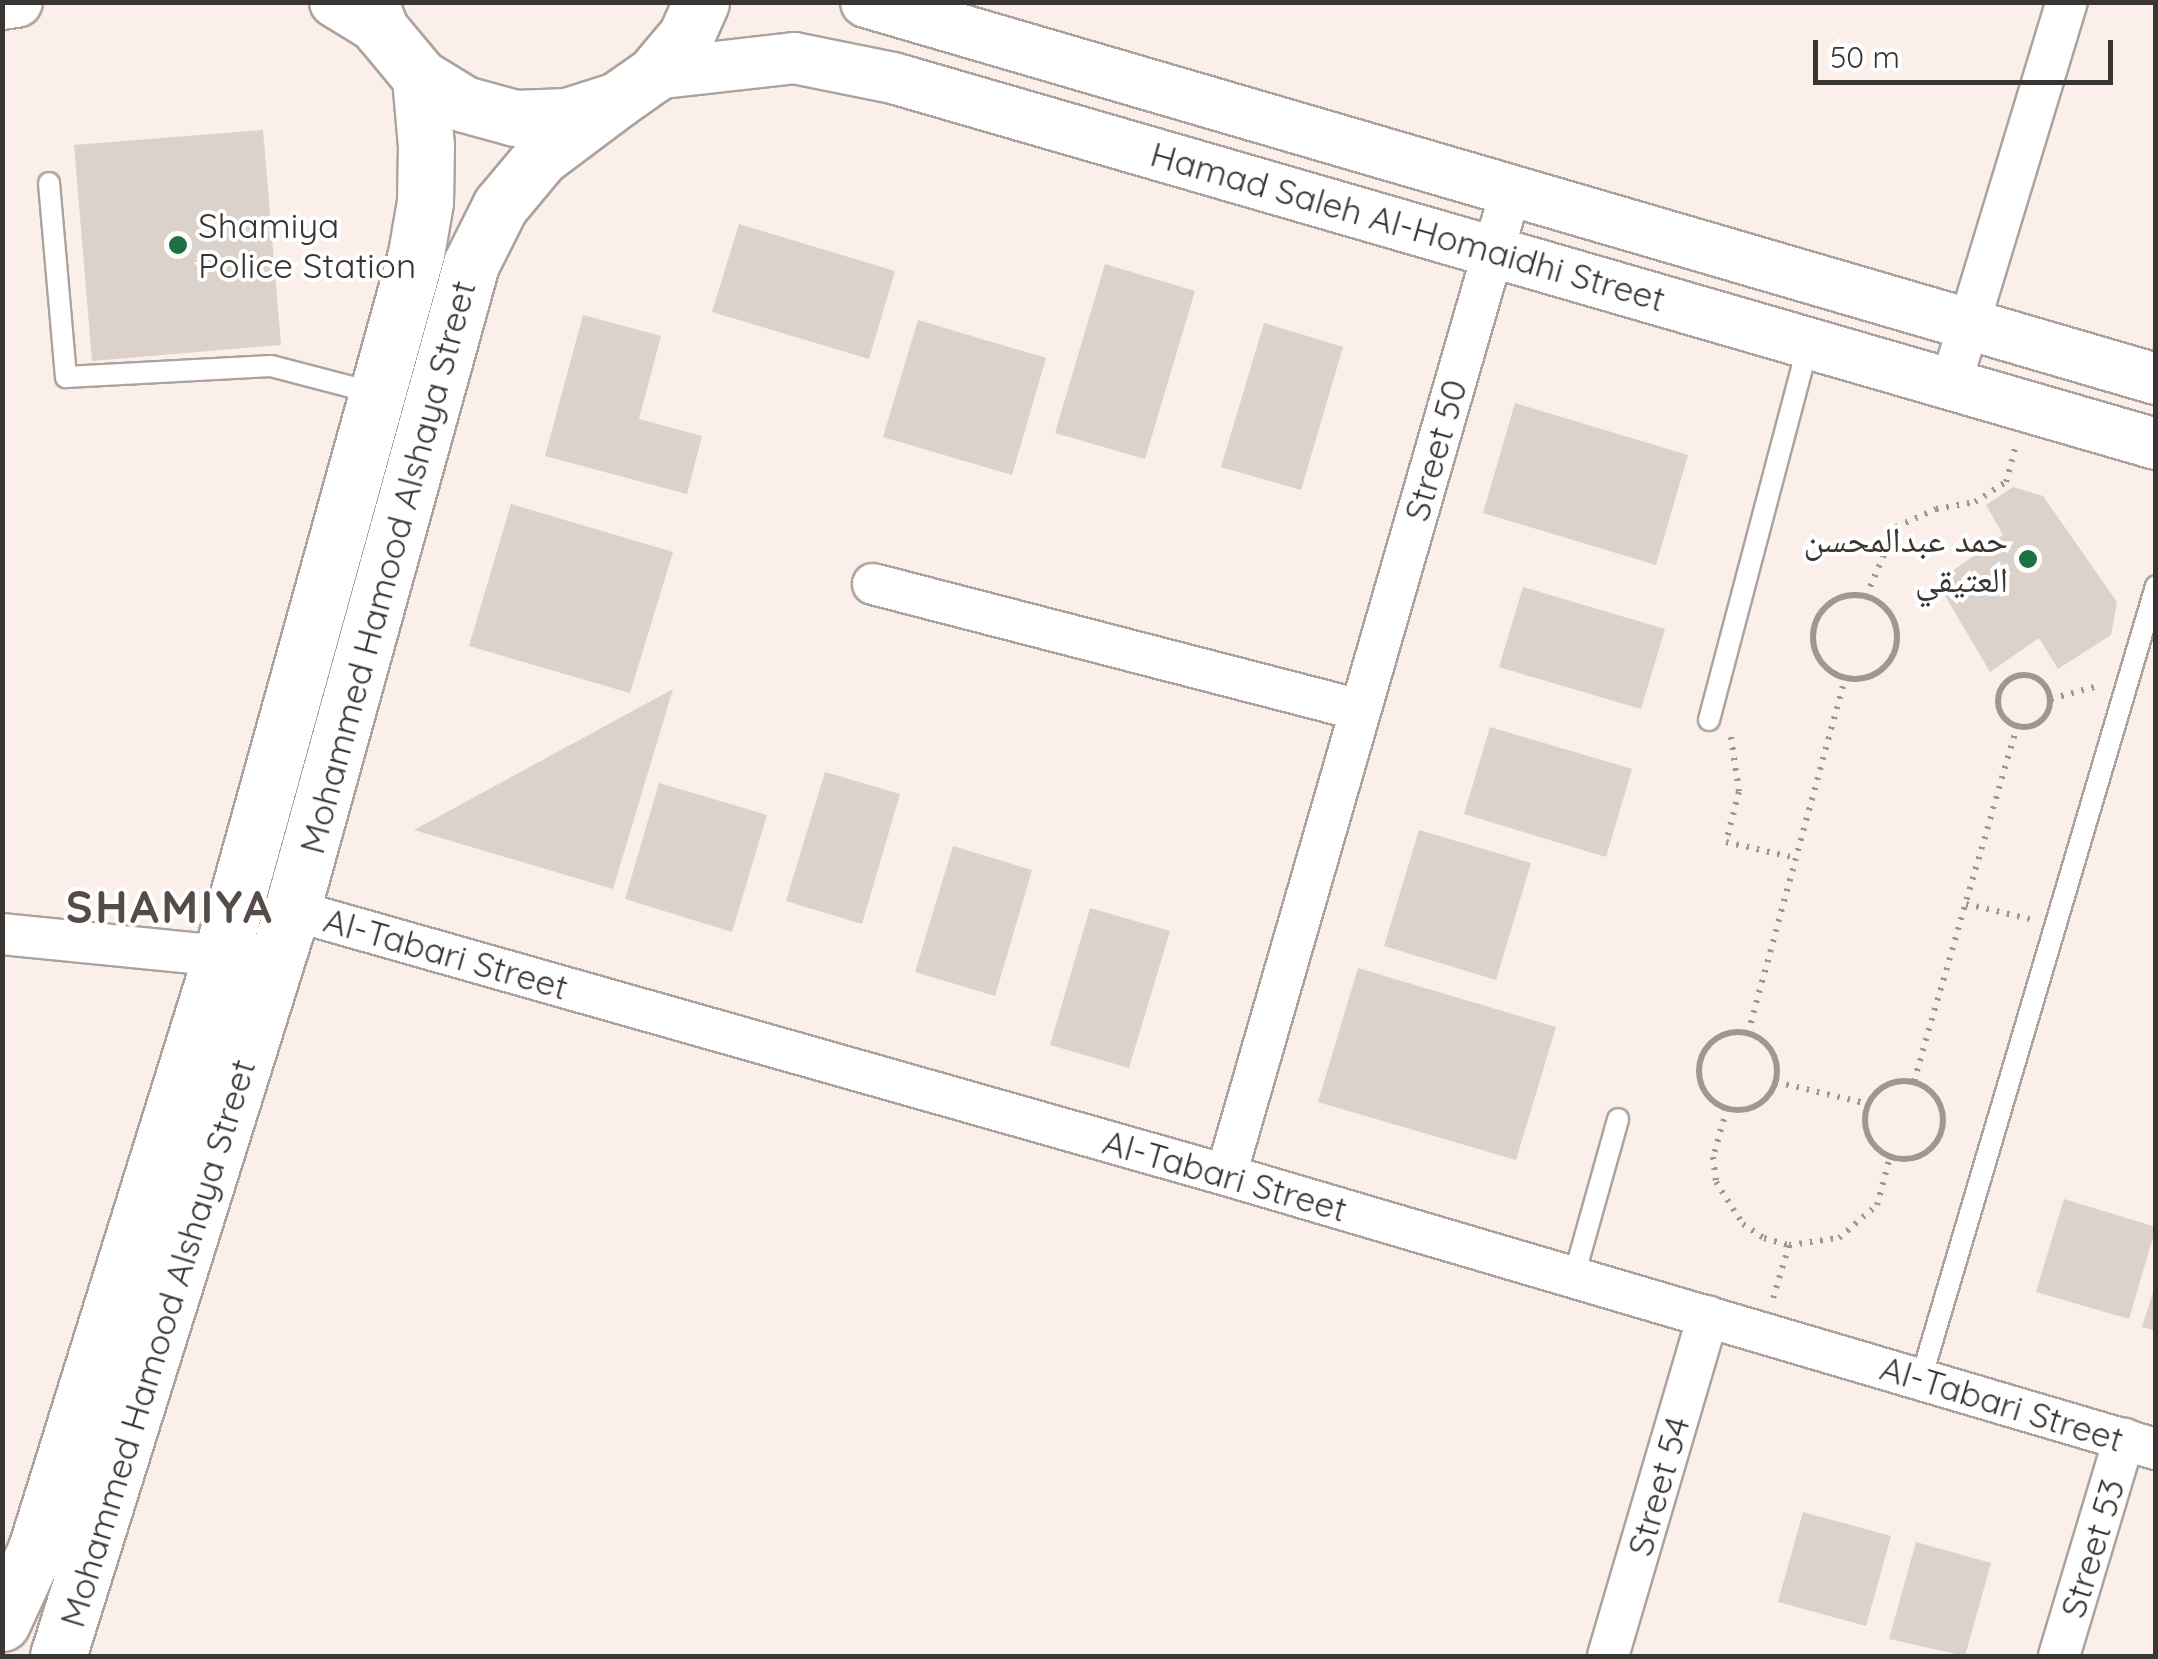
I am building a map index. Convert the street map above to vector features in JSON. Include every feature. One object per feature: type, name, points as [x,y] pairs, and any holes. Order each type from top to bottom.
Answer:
[{"type":"main road","name":"Mohammed Hamood Alshaya Street","points":[[58,1656],[292,910],[471,264],[500,206],[541,157],[635,87],[686,36],[701,2]]},
{"type":"main road","points":[[376,16],[420,77],[464,104],[515,118],[567,116],[635,87]]},
{"type":"main road","name":"Mohammed Hamood Alshaya Street","points":[[2,1623],[36,1549],[221,956],[416,254],[425,202],[420,77]]},
{"type":"street","points":[[2,4],[17,2]]},
{"type":"street","points":[[335,2],[376,16]]},
{"type":"street","name":"Hamad Saleh Al-Homaidhi Street","points":[[866,2],[2156,379]]},
{"type":"street","points":[[1951,384],[2067,2]]},
{"type":"street","name":"Hamad Saleh Al-Homaidhi Street","points":[[635,87],[794,58],[893,78],[1810,340],[2156,444]]},
{"type":"street","name":"Street 50","points":[[1226,1175],[1510,190]]},
{"type":"street","points":[[873,584],[1360,710]]},
{"type":"street","name":"Al-Tabari Street","points":[[292,910],[1226,1175],[2140,1444]]},
{"type":"street","points":[[2,934],[221,956]]},
{"type":"street","name":"Street 54","points":[[1608,1656],[1708,1316]]},
{"type":"street","name":"Street 53","points":[[2060,1656],[2140,1444]]},
{"type":"lane","points":[[49,183],[66,378],[270,366],[302,370],[377,394]]},
{"type":"lane","points":[[1709,720],[1810,340]]},
{"type":"lane","points":[[1921,1379],[2156,586]]},
{"type":"lane","points":[[1574,1276],[1618,1118]]},
{"type":"path","points":[[1866,596],[1896,527],[1936,509],[1975,502],[2006,482],[2027,406]]},
{"type":"path","points":[[1866,596],[1888,610],[1899,634],[1892,660],[1872,677],[1845,679],[1822,665],[1812,640],[1818,615],[1839,598],[1866,596]]},
{"type":"path","points":[[2031,674],[2045,683],[2051,699],[2047,715],[2034,726],[2018,727],[2004,718],[1997,703],[2001,687],[2014,676],[2031,674]]},
{"type":"path","points":[[2051,699],[2128,678]]},
{"type":"path","points":[[1748,1033],[1845,679]]},
{"type":"path","points":[[1709,720],[1734,739],[1739,792],[1726,842],[1796,858]]},
{"type":"path","points":[[1914,1082],[2018,727]]},
{"type":"path","points":[[1966,904],[2055,926]]},
{"type":"path","points":[[1728,1032],[1748,1033],[1766,1043],[1776,1061],[1776,1082],[1766,1099],[1748,1109],[1727,1109],[1710,1098],[1699,1081],[1699,1060],[1710,1042],[1728,1032]]},
{"type":"path","points":[[1895,1081],[1914,1082],[1932,1092],[1943,1110],[1942,1132],[1930,1150],[1911,1159],[1890,1157],[1873,1145],[1865,1124],[1868,1104],[1879,1090],[1895,1081]]},
{"type":"path","points":[[1776,1082],[1868,1104]]},
{"type":"path","points":[[1727,1109],[1713,1157],[1722,1194],[1743,1224],[1764,1238],[1789,1245],[1839,1238],[1860,1224],[1877,1205],[1890,1157]]},
{"type":"path","points":[[1763,1332],[1789,1245]]},
{"type":"building","name":"Shamiya Police Station","points":[[263,130],[281,345],[92,361],[74,145]]},
{"type":"building","points":[[739,224],[895,271],[869,359],[712,312]]},
{"type":"building","points":[[1105,264],[1195,291],[1145,459],[1055,433]]},
{"type":"building","points":[[583,315],[661,336],[639,419],[702,436],[687,494],[545,456]]},
{"type":"building","points":[[918,320],[1046,358],[1012,475],[883,437]]},
{"type":"building","points":[[1264,323],[1343,347],[1301,490],[1221,467]]},
{"type":"building","points":[[1515,403],[1688,455],[1656,565],[1483,513]]},
{"type":"building","name":"حمد عبدالمحسن العتيقي","points":[[2013,487],[2043,496],[2117,602],[2111,635],[2058,669],[2039,638],[1990,672],[1937,582],[2003,535],[1986,505]]},
{"type":"building","points":[[511,504],[673,552],[630,693],[469,646]]},
{"type":"building","points":[[1523,587],[1665,629],[1641,709],[1499,667]]},
{"type":"building","points":[[673,689],[613,889],[414,830]]},
{"type":"building","points":[[1490,727],[1632,769],[1606,857],[1464,814]]},
{"type":"building","points":[[825,772],[900,794],[862,924],[786,901]]},
{"type":"building","points":[[659,783],[767,815],[732,932],[625,899]]},
{"type":"building","points":[[1419,830],[1531,863],[1496,980],[1384,946]]},
{"type":"building","points":[[953,846],[1032,870],[995,996],[915,972]]},
{"type":"building","points":[[1090,908],[1170,931],[1129,1068],[1050,1045]]},
{"type":"building","points":[[1358,968],[1556,1027],[1516,1160],[1318,1102]]},
{"type":"building","points":[[2064,1199],[2156,1227],[2129,1319],[2036,1292]]},
{"type":"building","points":[[2156,1286],[2156,1331],[2142,1327]]},
{"type":"building","points":[[1803,1512],[1891,1536],[1866,1626],[1778,1602]]},
{"type":"building","points":[[1916,1542],[1991,1563],[1965,1656],[1889,1639]]},
{"type":"place","name":"Shamiya Police Station","points":[[178,245]]},
{"type":"place","name":"حمد عبدالمحسن العتيقي","points":[[2028,559]]},
{"type":"district","name":"SHAMIYA","points":[[170,907]]}]
